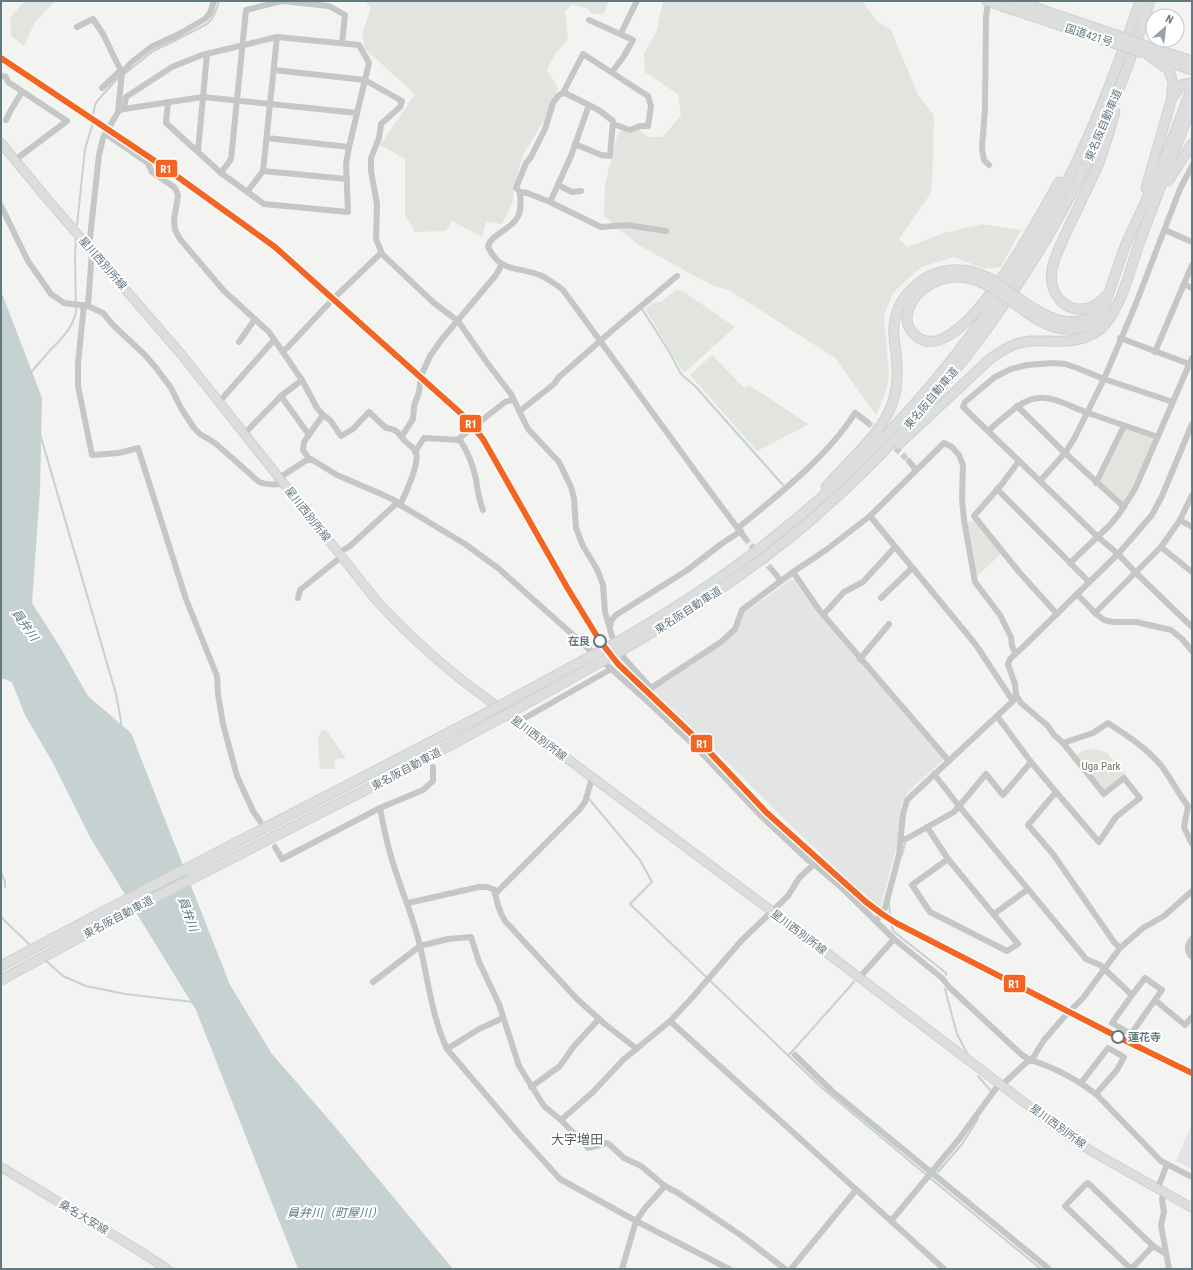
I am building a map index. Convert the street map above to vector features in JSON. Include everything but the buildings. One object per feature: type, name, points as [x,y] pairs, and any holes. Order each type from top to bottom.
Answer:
[{"type":"highway","name":"国道421号","points":[[987,1],[1118,40]]},
{"type":"highway","name":"国道421号","points":[[1016,1],[1192,70]]},
{"type":"highway","name":"東名阪自動車道","points":[[1,966],[114,905],[216,854],[479,717],[619,641],[719,578],[774,538],[803,514],[864,457],[895,425],[946,367],[973,332],[1014,273],[1077,161],[1118,65],[1140,1]]},
{"type":"highway","name":"東名阪自動車道","points":[[1,980],[119,916],[406,769],[624,650],[724,587],[780,545],[810,520],[872,464],[903,432],[954,373],[999,312],[1038,253],[1063,210],[1086,165],[1110,111],[1127,69],[1150,1]]},
{"type":"highway","name":"国道421号","points":[[1146,51],[1176,55],[1192,61]]},
{"type":"highway","points":[[1019,303],[1056,320],[1065,321],[1089,318],[1100,310],[1108,298],[1152,171],[1171,101],[1173,83],[1171,75],[1166,67],[1146,51]]},
{"type":"highway","points":[[1176,55],[1192,57]]},
{"type":"highway","points":[[1111,287],[1103,300],[1098,304],[1085,309],[1072,308],[1062,303],[1055,294],[1052,272],[1058,252],[1105,146],[1127,69]]},
{"type":"highway","points":[[1171,101],[1181,85],[1192,83]]},
{"type":"highway","points":[[810,520],[847,492],[991,358],[1006,348],[1029,341],[1075,340],[1087,337],[1102,328],[1120,299],[1189,103],[1192,87]]},
{"type":"highway","points":[[1132,231],[1189,103]]},
{"type":"highway","points":[[991,283],[956,277],[930,284],[918,294],[909,306],[907,322],[910,329],[917,336],[925,340],[942,338],[957,330],[975,314],[1003,278],[1094,124]]},
{"type":"highway","points":[[1142,236],[1170,178],[1192,144]]},
{"type":"highway","points":[[803,514],[873,435],[892,406],[897,378],[894,325],[899,308],[909,292],[921,280],[945,270],[962,270],[978,273],[1019,303],[1043,323],[1060,329],[1075,329],[1089,326],[1102,319],[1120,299]]},
{"type":"main road","name":"星川西別所線","points":[[1,144],[181,354],[340,555],[398,624],[429,653],[463,681],[773,912],[1071,1138],[1192,1208]]},
{"type":"main road","name":"桑名大安線","points":[[1,1167],[167,1269]]},
{"type":"street","points":[[102,88],[151,47],[177,35],[205,19],[210,13],[214,1]]},
{"type":"street","points":[[221,173],[231,159],[246,10],[282,1],[329,6],[345,15],[342,43]]},
{"type":"street","points":[[621,33],[637,1]]},
{"type":"street","points":[[987,1],[985,108],[982,149],[984,160],[989,165]]},
{"type":"street","points":[[77,27],[92,19],[103,34],[122,71],[118,112],[103,138],[99,155],[91,249],[81,305],[78,386],[92,454],[119,453],[138,448],[186,599],[217,676],[222,724],[237,776],[253,811],[260,821]]},
{"type":"street","points":[[589,20],[621,33],[633,40],[624,56],[612,72]]},
{"type":"street","points":[[247,192],[263,171],[277,37]]},
{"type":"street","points":[[124,109],[126,97],[136,90],[172,67],[207,54],[277,37],[359,45],[369,63],[346,164],[348,212],[264,204],[221,173],[166,123],[168,102]]},
{"type":"street","points":[[198,151],[207,54]]},
{"type":"street","points":[[613,124],[630,130],[640,126],[648,126],[651,106],[648,96],[582,54],[563,93],[556,98],[553,103],[545,129],[524,167],[516,188],[520,192],[527,193],[550,202],[601,226],[627,225],[666,231]]},
{"type":"street","points":[[274,70],[365,80],[400,100],[402,103],[400,107],[381,124],[379,138],[371,158],[371,171],[377,204],[376,239],[382,251],[381,253],[434,303],[458,321],[511,394],[528,429],[559,462],[571,487],[574,498],[576,528],[583,546],[601,578],[605,612],[612,636],[624,658],[651,688]]},
{"type":"street","points":[[1,76],[6,77],[8,82],[67,121],[15,160]]},
{"type":"street","points":[[6,120],[22,92]]},
{"type":"street","points":[[563,93],[600,110],[613,121],[610,156],[601,155],[576,144]]},
{"type":"street","points":[[118,112],[124,109],[203,98],[237,100],[357,113]]},
{"type":"street","points":[[550,202],[576,144],[590,105]]},
{"type":"street","points":[[106,134],[148,163],[152,172],[174,187],[178,196],[174,220],[175,230],[180,239],[224,291],[269,332],[302,380],[322,415],[330,420],[341,436],[353,429],[369,412],[386,428],[393,428],[416,452]]},
{"type":"street","points":[[267,138],[349,146]]},
{"type":"street","points":[[1040,481],[1065,454],[1104,379],[1120,338],[1135,306],[1180,189],[1192,166]]},
{"type":"street","points":[[263,171],[347,179]]},
{"type":"street","points":[[558,185],[572,192],[581,191]]},
{"type":"street","points":[[520,192],[519,214],[512,224],[489,243],[488,247],[495,259],[502,264],[541,276],[563,290],[746,538]]},
{"type":"street","points":[[1,206],[28,261],[45,286],[57,299],[64,302],[81,305],[103,313],[122,334],[145,355],[171,388],[181,408],[194,428],[200,434],[215,443],[263,484],[279,484],[281,480],[305,460],[311,458],[337,475],[396,502],[465,544],[498,568],[645,699],[699,750],[760,815],[808,860],[894,939],[942,978],[950,988],[1030,1060],[1043,1064],[1081,1083],[1096,1094],[1161,1161],[1192,1177]]},
{"type":"street","points":[[1165,230],[1192,242]]},
{"type":"street","points":[[282,351],[287,348],[333,299],[381,253]]},
{"type":"street","points":[[402,436],[413,419],[414,406],[419,392],[420,376],[424,368],[438,344],[496,275],[502,264]]},
{"type":"street","points":[[1155,352],[1192,265]]},
{"type":"street","points":[[520,411],[554,384],[559,377],[600,340],[677,276]]},
{"type":"street","points":[[1184,284],[1192,288]]},
{"type":"street","points":[[239,342],[255,319]]},
{"type":"street","points":[[1070,563],[1109,526],[1124,507],[1135,489],[1191,362],[1155,352],[1120,338]]},
{"type":"street","points":[[219,402],[274,340]]},
{"type":"street","points":[[1173,402],[1104,379],[1071,366],[1053,363],[1026,365],[1006,372],[995,378],[965,402],[963,407],[1192,626]]},
{"type":"street","points":[[244,433],[281,396],[302,380]]},
{"type":"street","points":[[281,396],[309,435]]},
{"type":"street","points":[[989,431],[1017,406],[1033,398],[1047,397],[1158,437]]},
{"type":"street","points":[[457,440],[505,402],[514,400]]},
{"type":"street","points":[[1017,406],[1065,454],[1124,507]]},
{"type":"street","points":[[610,627],[611,621],[616,615],[686,571],[740,530],[807,468],[845,428],[856,410],[867,422]]},
{"type":"street","points":[[309,459],[303,450],[304,442],[322,415]]},
{"type":"street","points":[[876,921],[885,908],[899,855],[907,800],[997,716],[1014,698],[1015,684],[1009,672],[1008,664],[1010,659],[1118,554],[1152,515],[1162,496],[1192,424]]},
{"type":"street","points":[[1096,483],[1124,426]]},
{"type":"street","points":[[298,598],[300,590],[398,504],[411,479],[416,460],[416,452],[424,438],[460,440],[470,458],[476,479],[478,498],[483,510]]},
{"type":"street","points":[[645,699],[651,688],[721,642],[736,629],[742,610],[793,572],[826,550],[870,516],[944,443],[952,447],[959,455],[963,465],[962,499],[964,520],[976,582],[1000,615],[1011,637],[1012,646],[1016,653]]},
{"type":"street","points":[[964,520],[974,516],[1019,461]]},
{"type":"street","points":[[909,462],[916,470]]},
{"type":"street","points":[[997,489],[1089,582]]},
{"type":"street","points":[[1094,613],[1161,547],[1180,520],[1192,495]]},
{"type":"street","points":[[870,516],[976,645],[1014,698],[1048,726],[1104,794],[1124,778],[1140,798],[1116,817],[1099,842],[1031,762],[997,716]]},
{"type":"street","points":[[974,516],[1020,573],[1057,614]]},
{"type":"street","points":[[1180,520],[1192,527]]},
{"type":"street","points":[[822,614],[844,592],[863,582],[895,547]]},
{"type":"street","points":[[1161,547],[1192,572]]},
{"type":"street","points":[[881,598],[912,568]]},
{"type":"street","points":[[772,571],[781,581]]},
{"type":"street","points":[[793,572],[822,614],[948,761]]},
{"type":"street","points":[[1077,594],[1094,613],[1104,620],[1113,622],[1136,622],[1171,630],[1182,639],[1192,651]]},
{"type":"street","points":[[860,659],[889,624]]},
{"type":"street","points":[[518,722],[611,669]]},
{"type":"street","points":[[1063,743],[1093,732],[1108,723],[1139,744],[1159,763],[1188,806],[1184,827],[1192,844]]},
{"type":"street","points":[[902,839],[906,839],[954,812],[986,774],[1003,795],[1031,762]]},
{"type":"street","points":[[275,847],[282,859],[380,808],[423,790],[433,781],[433,767]]},
{"type":"street","points":[[934,774],[1027,890],[1086,959],[1100,965],[1132,995]]},
{"type":"street","points":[[495,894],[580,810],[585,802],[592,778]]},
{"type":"street","points":[[1056,792],[1028,825],[1053,854],[1114,942],[1120,948]]},
{"type":"street","points":[[380,808],[390,856],[408,903],[420,946],[440,1033],[447,1049],[520,1135],[560,1179],[636,1221],[729,1269]]},
{"type":"street","points":[[926,827],[948,859],[1018,944],[1007,951],[930,912],[912,885],[948,859]]},
{"type":"street","points":[[561,1120],[593,1092],[623,1060],[670,1021],[742,940],[788,896],[799,878],[814,864]]},
{"type":"street","points":[[408,903],[479,887],[487,887],[495,890],[499,911],[506,921],[578,1000],[637,1049]]},
{"type":"street","points":[[994,914],[1027,890]]},
{"type":"street","points":[[891,1221],[959,1139],[1001,1084],[1030,1060],[1044,1040],[1083,998],[1120,948],[1143,928],[1164,916],[1192,892]]},
{"type":"street","points":[[373,982],[420,946],[448,939],[471,937],[479,962],[499,1004],[519,1066],[544,1106],[561,1120],[588,1148],[607,1143],[624,1158],[641,1166],[665,1186],[678,1193],[742,1236],[785,1269]]},
{"type":"street","points":[[859,978],[894,939]]},
{"type":"street","points":[[1192,939],[1187,948],[1188,953],[1192,957]]},
{"type":"street","points":[[1145,978],[1162,990],[1132,1034],[1112,1023],[1132,995],[1145,978]]},
{"type":"street","points":[[1155,1000],[1185,1025],[1192,1017]]},
{"type":"street","points":[[447,1049],[479,1029],[503,1018]]},
{"type":"street","points":[[531,1087],[560,1066],[574,1046],[599,1019]]},
{"type":"street","points":[[670,1021],[944,1269]]},
{"type":"street","points":[[1081,1083],[1108,1048],[1124,1057],[1117,1070],[1096,1094]]},
{"type":"street","points":[[795,1055],[832,1091],[1048,1268]]},
{"type":"street","points":[[1168,1164],[1161,1190],[1164,1212],[1161,1225],[1169,1269]]},
{"type":"street","points":[[1153,1246],[1133,1267],[1130,1268],[1064,1206],[1088,1183],[1153,1246],[1166,1254]]},
{"type":"street","points":[[622,1269],[636,1221],[645,1208],[665,1186]]},
{"type":"street","points":[[791,1269],[856,1190]]},
{"type":"shaded area","points":[[792,579],[795,581],[817,613],[944,759],[908,792],[902,801],[898,841],[881,906],[877,907],[785,820],[705,740],[651,690],[724,643],[738,629],[744,613]]},
{"type":"shaded area","points":[[1192,1123],[1192,1169],[1176,1161]]},
{"type":"green space","points":[[28,1],[55,1],[35,22],[24,46],[11,36],[10,18],[21,5]]},
{"type":"green space","points":[[364,1],[609,1],[603,15],[591,13],[587,8],[571,5],[565,11],[568,39],[555,54],[547,70],[558,88],[544,120],[523,155],[514,188],[513,201],[502,224],[486,222],[482,237],[452,221],[446,231],[415,232],[405,215],[405,159],[380,145],[415,94],[365,49],[362,35],[371,7]]},
{"type":"green space","points":[[663,1],[862,1],[878,22],[891,30],[918,95],[934,115],[931,193],[899,239],[907,247],[944,233],[982,224],[1021,230],[1001,267],[985,269],[954,257],[921,267],[893,293],[884,316],[889,374],[887,389],[876,415],[835,358],[729,290],[713,286],[637,244],[604,216],[605,184],[618,133],[633,126],[649,137],[662,137],[681,116],[678,94],[645,72],[644,53],[656,33]]},
{"type":"green space","points":[[676,290],[684,292],[735,327],[684,373],[645,309],[652,303],[661,302]]},
{"type":"green space","points":[[712,355],[744,388],[749,385],[808,424],[757,451],[690,375]]},
{"type":"green space","points":[[1126,429],[1154,439],[1133,487],[1123,503],[1100,482]]},
{"type":"green space","points":[[974,521],[1002,553],[977,576],[966,522]]},
{"type":"green space","points":[[325,729],[346,758],[335,759],[334,769],[320,769],[318,740],[320,733]]},
{"type":"green space","name":"Uga Park","points":[[1096,749],[1107,753],[1126,775],[1104,793],[1075,756],[1084,750]]},
{"type":"water","name":"員弁川（町屋川）","points":[[1,291],[42,398],[40,490],[32,603],[60,647],[88,696],[131,733],[230,985],[272,1054],[331,1122],[453,1269],[298,1269],[196,1010],[91,839],[53,763],[25,715],[12,682],[1,678]]},
{"type":"waterway","points":[[123,75],[153,51],[207,24],[216,11],[219,1]]},
{"type":"waterway","points":[[93,115],[95,105],[98,100],[119,77]]},
{"type":"waterway","points":[[77,225],[85,149],[93,123]]},
{"type":"waterway","points":[[30,373],[64,336],[74,319],[76,312],[76,239]]},
{"type":"waterway","points":[[642,309],[670,353],[681,374],[695,386],[783,485]]},
{"type":"waterway","points":[[40,434],[116,694],[121,726]]},
{"type":"waterway","points":[[589,799],[640,860],[652,882],[630,904],[821,1087],[1041,1269]]},
{"type":"waterway","points":[[902,855],[905,843]]},
{"type":"waterway","points":[[1,873],[5,882],[5,887]]},
{"type":"waterway","points":[[889,902],[893,931],[946,973],[946,975]]},
{"type":"waterway","points":[[1,917],[32,947]]},
{"type":"waterway","points":[[45,960],[63,976],[86,986],[125,994],[193,1002]]},
{"type":"waterway","points":[[788,1056],[854,982]]},
{"type":"waterway","points":[[945,989],[957,1034],[968,1055]]},
{"type":"waterway","points":[[978,1076],[990,1090]]},
{"type":"waterway","points":[[938,1172],[962,1144],[978,1119]]},
{"type":"tunnel","points":[[867,422],[879,433]]},
{"type":"tunnel","points":[[889,442],[909,461]]},
{"type":"tunnel","points":[[745,538],[773,571]]},
{"type":"transit line","name":"R1","points":[[1,58],[164,167],[275,247],[465,417],[483,439],[568,589],[600,641],[618,664],[700,742],[767,813],[866,902],[896,923],[1118,1037],[1192,1073]]},
{"type":"place","name":"在良","points":[[600,641]]},
{"type":"place","name":"蓮花寺","points":[[1118,1037]]},
{"type":"district","name":"大字増田","points":[[577,1139]]},
{"type":"water label","name":"員弁川","points":[[25,625]]},
{"type":"water label","name":"員弁川","points":[[188,914]]}]
